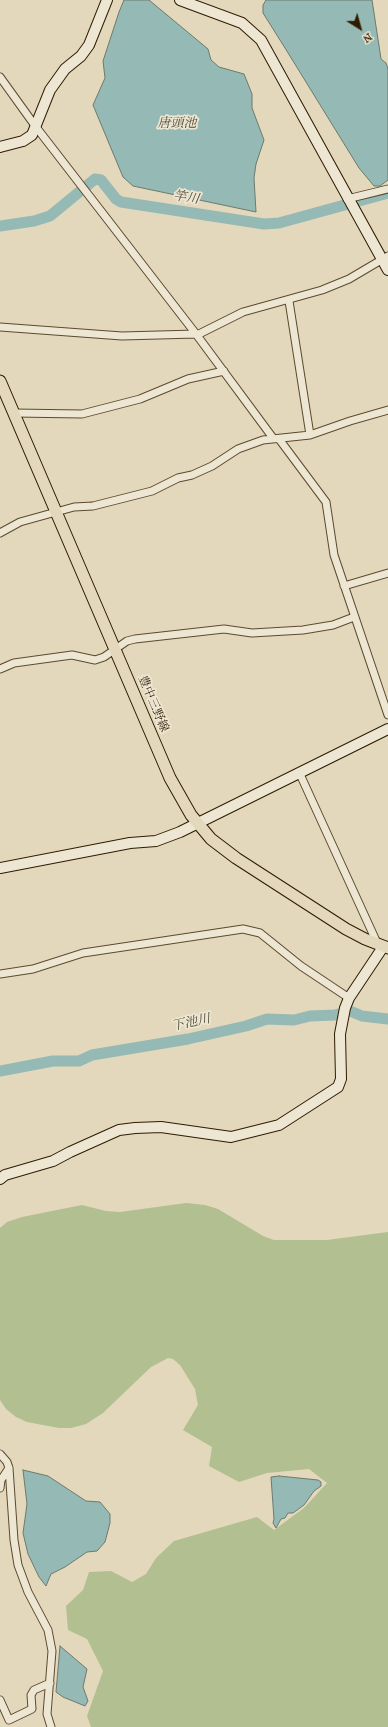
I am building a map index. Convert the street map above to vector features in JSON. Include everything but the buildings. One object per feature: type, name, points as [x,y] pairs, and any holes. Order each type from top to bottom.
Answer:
[{"type":"main road","name":"豊中三野線","points":[[0,381],[170,778],[178,794],[197,823],[236,858],[346,929],[383,947]]},
{"type":"street","points":[[0,147],[29,138],[36,127],[50,90],[56,79],[81,56],[89,45],[107,0]]},
{"type":"street","points":[[180,0],[242,23],[261,40],[347,200],[385,258],[388,270]]},
{"type":"street","points":[[0,77],[36,127],[326,502],[334,555],[388,715]]},
{"type":"street","points":[[347,200],[388,189]]},
{"type":"street","points":[[0,327],[122,336],[197,334],[243,312],[322,290],[349,279],[385,258]]},
{"type":"street","points":[[289,300],[310,435]]},
{"type":"street","points":[[14,413],[82,414],[140,400],[188,379],[224,371]]},
{"type":"street","points":[[0,533],[20,522],[74,507],[93,506],[152,491],[178,478],[192,475],[212,466],[238,449],[276,438],[310,435],[388,410]]},
{"type":"street","points":[[344,586],[388,573]]},
{"type":"street","points":[[0,669],[14,663],[72,655],[95,660],[115,650],[127,641],[135,639],[224,628],[252,633],[303,630],[333,625],[354,617]]},
{"type":"street","points":[[0,868],[130,843],[156,841],[197,823],[388,729]]},
{"type":"street","points":[[0,1179],[5,1176],[53,1161],[119,1130],[161,1127],[231,1137],[280,1125],[338,1087],[341,1079],[340,1034],[345,1008],[349,998],[383,947],[300,772]]},
{"type":"street","points":[[0,974],[33,969],[83,953],[248,929],[268,937],[300,966],[349,998]]},
{"type":"street","points":[[0,1454],[7,1462],[9,1468],[14,1540],[18,1565],[28,1592],[48,1630],[52,1651],[47,1714],[51,1727]]},
{"type":"street","points":[[0,1488],[1,1480],[9,1468]]},
{"type":"street","points":[[0,1700],[8,1720],[32,1709],[31,1695],[34,1690],[50,1683]]},
{"type":"green space","points":[[186,1203],[205,1205],[218,1209],[263,1236],[274,1240],[327,1240],[388,1232],[388,1727],[91,1727],[87,1716],[103,1671],[87,1639],[68,1630],[66,1606],[83,1590],[89,1572],[111,1571],[132,1582],[146,1574],[156,1558],[174,1541],[257,1517],[274,1530],[304,1508],[327,1483],[309,1469],[267,1473],[239,1482],[209,1466],[212,1447],[183,1430],[198,1405],[195,1389],[180,1365],[173,1359],[168,1358],[151,1367],[103,1413],[86,1424],[71,1428],[59,1428],[27,1422],[16,1417],[6,1409],[0,1400],[0,1228],[7,1222],[22,1217],[82,1205],[106,1211],[120,1212]]},
{"type":"water","name":"唐頭池","points":[[124,0],[149,0],[208,49],[211,60],[219,67],[244,74],[252,94],[252,108],[264,140],[256,164],[254,178],[256,212],[133,186],[123,177],[93,105],[105,78],[103,61]]},
{"type":"water","points":[[266,0],[372,0],[381,59],[386,63],[388,69],[388,180],[380,186],[374,186],[359,168],[263,13],[263,5]]},
{"type":"water","points":[[23,1470],[48,1476],[86,1501],[100,1502],[110,1514],[110,1523],[105,1542],[97,1551],[87,1552],[65,1567],[51,1574],[46,1586],[39,1577],[28,1554],[23,1533],[27,1504]]},
{"type":"water","points":[[279,1476],[318,1480],[321,1482],[321,1486],[314,1491],[304,1505],[293,1513],[288,1513],[285,1518],[281,1519],[276,1528],[273,1523],[271,1477]]},
{"type":"water","points":[[60,1646],[87,1669],[83,1687],[88,1701],[85,1706],[63,1697],[56,1692]]},
{"type":"waterway","name":"竿川","points":[[0,226],[34,221],[50,216],[95,179],[101,180],[116,199],[121,202],[264,224],[279,223],[388,193]]},
{"type":"waterway","name":"下池川","points":[[0,1071],[53,1061],[79,1061],[92,1055],[188,1039],[246,1026],[267,1019],[294,1020],[310,1016],[335,1015],[350,1011],[362,1016],[388,1019]]}]
